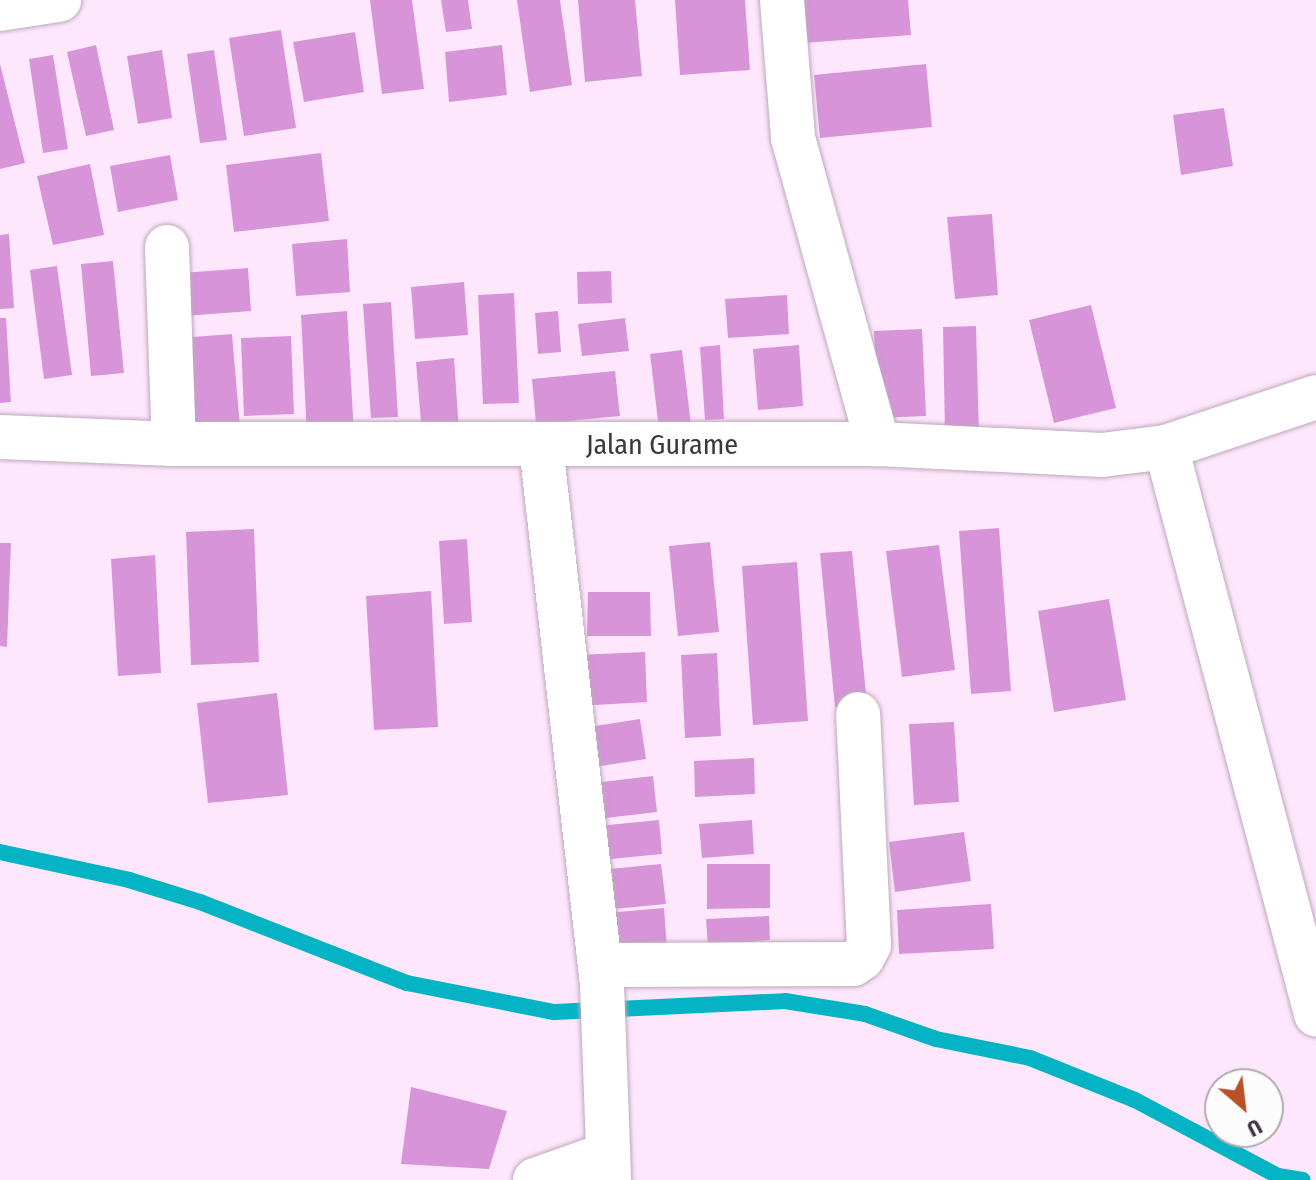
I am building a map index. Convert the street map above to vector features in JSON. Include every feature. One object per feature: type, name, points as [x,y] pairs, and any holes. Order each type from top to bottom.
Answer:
[{"type":"street","points":[[0,9],[59,0]]},
{"type":"street","points":[[782,0],[793,138],[878,444]]},
{"type":"street","points":[[167,247],[174,444]]},
{"type":"street","name":"Jalan Gurame","points":[[0,437],[174,444],[878,444],[1102,455],[1166,447],[1316,397]]},
{"type":"street","points":[[535,1180],[607,1168],[601,975],[541,446]]},
{"type":"street","points":[[1166,447],[1316,1014]]},
{"type":"street","points":[[601,975],[853,964],[862,958],[869,945],[858,714]]},
{"type":"building","points":[[370,0],[412,0],[424,89],[382,94]]},
{"type":"building","points":[[441,0],[468,0],[472,29],[446,32]]},
{"type":"building","points":[[517,0],[560,0],[572,85],[530,92]]},
{"type":"building","points":[[578,0],[635,0],[642,76],[585,82]]},
{"type":"building","points":[[675,0],[745,0],[750,70],[680,75]]},
{"type":"building","points":[[801,0],[908,0],[911,35],[804,43]]},
{"type":"building","points":[[281,30],[296,128],[244,136],[229,38]]},
{"type":"building","points":[[355,32],[364,92],[304,102],[293,42]]},
{"type":"building","points":[[96,45],[114,130],[86,136],[67,52]]},
{"type":"building","points":[[502,45],[507,95],[449,102],[445,52]]},
{"type":"building","points":[[162,50],[172,118],[138,124],[127,56]]},
{"type":"building","points":[[214,50],[227,140],[200,143],[187,54]]},
{"type":"building","points":[[53,55],[68,149],[43,153],[29,59]]},
{"type":"building","points":[[0,64],[25,163],[0,169]]},
{"type":"building","points":[[926,64],[932,127],[820,138],[814,75]]},
{"type":"building","points":[[1224,108],[1233,166],[1181,175],[1173,115]]},
{"type":"building","points":[[321,153],[329,221],[234,232],[226,165]]},
{"type":"building","points":[[170,155],[178,200],[118,212],[110,166]]},
{"type":"building","points":[[90,164],[104,235],[53,245],[37,176]]},
{"type":"building","points":[[992,214],[998,295],[955,299],[947,217]]},
{"type":"building","points":[[9,234],[14,308],[0,309],[0,235]]},
{"type":"building","points":[[347,239],[350,292],[296,296],[292,244]]},
{"type":"building","points":[[113,261],[124,373],[91,376],[81,264]]},
{"type":"building","points":[[57,266],[72,375],[44,379],[30,270]]},
{"type":"building","points":[[248,268],[251,311],[185,316],[182,273]]},
{"type":"building","points":[[611,271],[612,303],[578,304],[577,272]]},
{"type":"building","points":[[464,282],[468,335],[415,339],[411,287]]},
{"type":"building","points":[[514,293],[519,403],[483,404],[478,295]]},
{"type":"building","points":[[787,295],[789,334],[728,338],[725,299]]},
{"type":"building","points":[[391,302],[398,417],[371,418],[363,304]]},
{"type":"building","points":[[1091,305],[1116,408],[1054,423],[1029,320]]},
{"type":"building","points":[[347,311],[354,434],[307,436],[301,315]]},
{"type":"building","points":[[558,311],[561,352],[538,354],[535,313]]},
{"type":"building","points":[[0,318],[6,318],[11,402],[0,403]]},
{"type":"building","points":[[625,318],[629,351],[582,356],[578,324]]},
{"type":"building","points":[[976,326],[979,433],[945,434],[943,327]]},
{"type":"building","points":[[922,329],[926,416],[877,418],[874,331]]},
{"type":"building","points":[[232,334],[240,427],[180,433],[179,338]]},
{"type":"building","points":[[291,336],[294,414],[244,416],[241,338]]},
{"type":"building","points":[[720,345],[724,419],[705,420],[700,347]]},
{"type":"building","points":[[799,345],[803,406],[758,410],[753,349]]},
{"type":"building","points":[[682,350],[691,425],[659,429],[650,354]]},
{"type":"building","points":[[454,358],[459,431],[422,434],[416,362]]},
{"type":"building","points":[[615,371],[620,416],[536,424],[532,379]]},
{"type":"building","points":[[999,528],[1011,691],[971,694],[959,531]]},
{"type":"building","points":[[254,529],[259,662],[191,665],[186,532]]},
{"type":"building","points":[[467,539],[472,622],[444,624],[439,541]]},
{"type":"building","points":[[710,542],[719,632],[678,636],[669,546]]},
{"type":"building","points":[[0,543],[11,543],[7,647],[0,646]]},
{"type":"building","points":[[939,545],[955,670],[902,677],[886,551]]},
{"type":"building","points":[[852,551],[867,704],[835,707],[820,553]]},
{"type":"building","points":[[155,555],[161,673],[118,676],[111,559]]},
{"type":"building","points":[[797,562],[808,721],[753,725],[742,566]]},
{"type":"building","points":[[431,591],[438,727],[374,730],[366,596]]},
{"type":"building","points":[[588,592],[650,592],[651,636],[587,636]]},
{"type":"building","points":[[1109,599],[1126,700],[1054,712],[1038,611]]},
{"type":"building","points":[[645,652],[647,702],[578,706],[576,655]]},
{"type":"building","points":[[717,653],[721,736],[685,738],[681,655]]},
{"type":"building","points":[[277,693],[288,795],[208,803],[197,703]]},
{"type":"building","points":[[640,719],[646,759],[588,768],[583,728]]},
{"type":"building","points":[[954,722],[959,802],[914,805],[909,724]]},
{"type":"building","points":[[754,758],[755,794],[695,797],[694,761]]},
{"type":"building","points":[[653,776],[657,812],[597,819],[593,783]]},
{"type":"building","points":[[659,820],[662,854],[601,860],[598,826]]},
{"type":"building","points":[[752,820],[754,854],[702,858],[699,824]]},
{"type":"building","points":[[964,832],[971,881],[895,892],[889,842]]},
{"type":"building","points":[[661,864],[666,904],[603,910],[599,870]]},
{"type":"building","points":[[707,864],[770,864],[770,908],[707,909]]},
{"type":"building","points":[[991,904],[994,949],[899,954],[897,910]]},
{"type":"building","points":[[664,908],[667,947],[608,952],[605,913]]},
{"type":"building","points":[[769,916],[770,940],[708,946],[706,919]]},
{"type":"building","points":[[411,1087],[507,1111],[489,1169],[401,1164]]},
{"type":"waterway","points":[[0,852],[129,880],[200,902],[407,983],[554,1012],[785,1001],[865,1014],[936,1039],[1030,1058],[1135,1100],[1278,1176],[1303,1180]]}]
